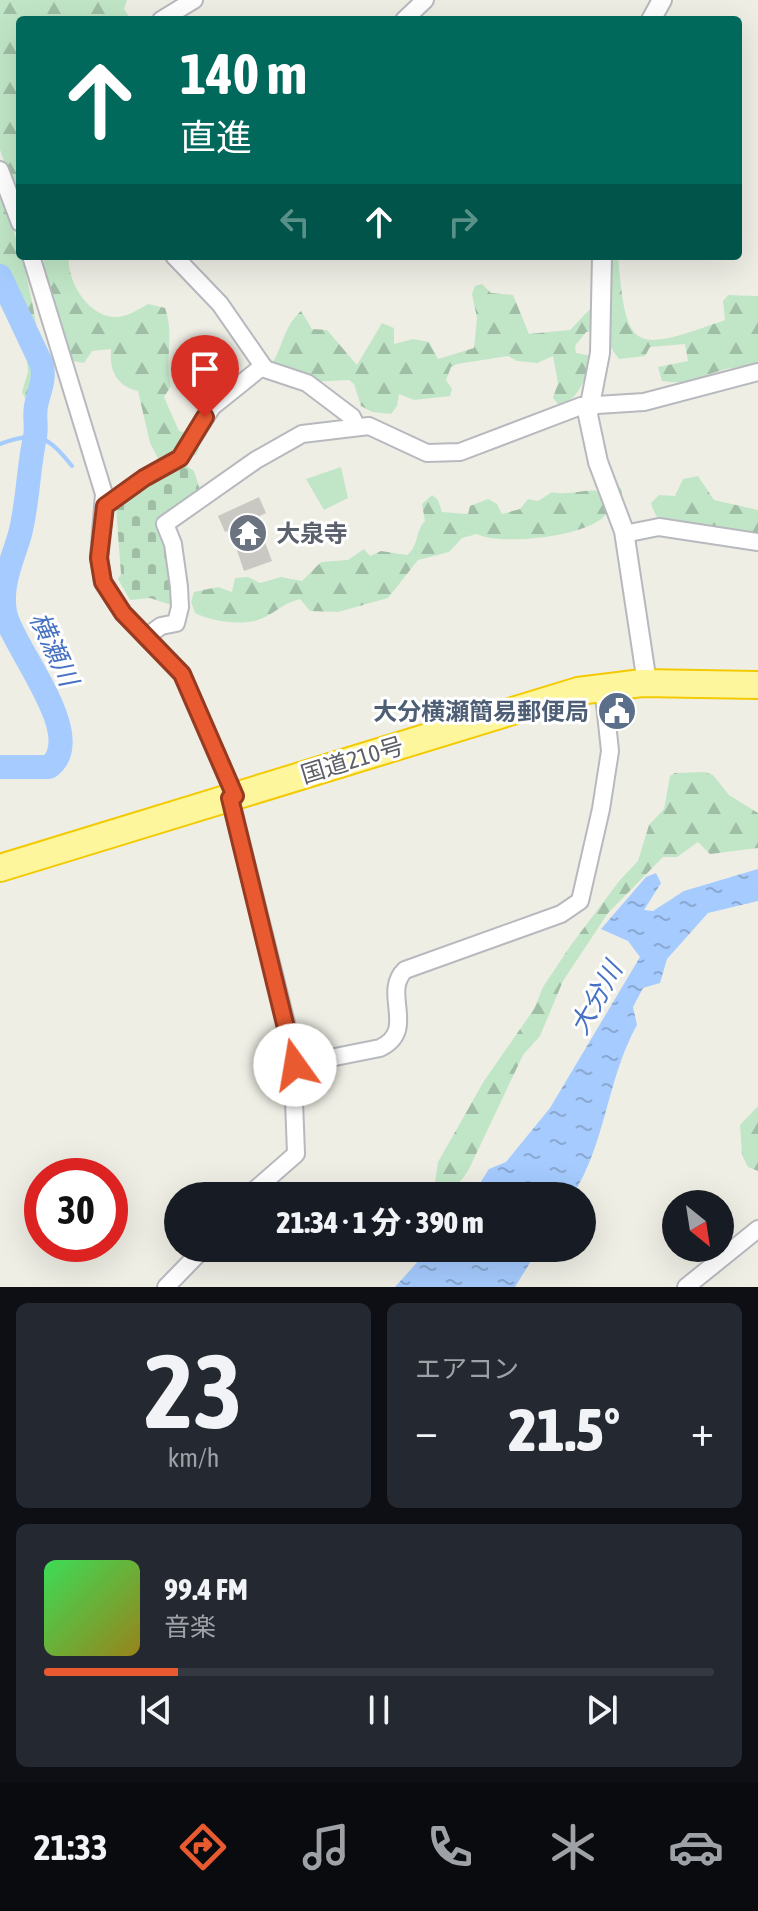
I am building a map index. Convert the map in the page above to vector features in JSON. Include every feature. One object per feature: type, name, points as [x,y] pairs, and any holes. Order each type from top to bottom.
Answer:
[{"type":"highway","name":"国道210号","points":[[0,868],[603,686],[647,683],[758,685]]},
{"type":"street","points":[[168,16],[194,0]]},
{"type":"street","points":[[408,16],[425,0]]},
{"type":"street","points":[[0,170],[16,212]]},
{"type":"street","points":[[32,260],[105,506],[99,558],[103,582],[116,605],[187,682],[232,797],[295,1065],[296,1154],[264,1182]]},
{"type":"street","points":[[178,260],[220,304],[263,366],[307,383],[349,415],[357,427]]},
{"type":"street","points":[[602,260],[599,365],[588,415],[598,462],[624,534],[647,683]]},
{"type":"street","points":[[105,506],[144,478],[180,458],[212,407],[263,366]]},
{"type":"street","points":[[146,637],[164,624],[176,623],[180,612],[173,544],[165,529],[166,522],[295,437],[374,427],[423,452],[443,454],[475,448],[589,405],[644,402],[758,372]]},
{"type":"street","points":[[624,534],[659,527],[758,542]]},
{"type":"street","points":[[295,1065],[380,1048],[393,1042],[397,1034],[397,990],[405,970],[561,914],[580,901],[601,809],[610,751],[603,686]]},
{"type":"street","points":[[686,1287],[758,1229]]},
{"type":"street","points":[[166,1287],[190,1262]]},
{"type":"green space","points":[[0,0],[127,0],[124,9],[128,16],[16,16],[16,192],[0,150]]},
{"type":"green space","points":[[0,195],[16,239],[16,260],[22,260],[32,299],[40,360],[39,385],[34,403],[28,404],[22,392],[28,372],[25,339],[0,268]]},
{"type":"green space","points":[[44,260],[69,260],[71,275],[80,294],[104,315],[122,316],[148,304],[165,308],[169,328],[171,386],[164,397],[179,431],[195,438],[199,449],[196,455],[160,462],[150,443],[138,391],[116,376],[111,364],[111,349],[92,351],[84,363],[68,360],[43,270]]},
{"type":"green space","points":[[608,260],[618,260],[625,312],[631,328],[640,337],[653,340],[671,337],[725,320],[723,301],[728,295],[758,296],[758,364],[724,369],[686,382],[662,381],[658,367],[688,361],[685,344],[650,347],[645,356],[619,359],[608,344]]},
{"type":"green space","points":[[482,284],[491,293],[513,295],[529,334],[570,330],[590,309],[594,311],[596,330],[586,332],[575,346],[576,353],[598,357],[573,397],[558,404],[553,398],[558,383],[553,356],[537,363],[517,361],[508,356],[457,364],[451,367],[446,380],[452,389],[450,396],[414,400],[399,394],[397,406],[391,414],[372,412],[361,406],[354,384],[349,380],[310,382],[268,367],[277,355],[289,326],[301,311],[312,329],[327,330],[357,365],[382,323],[394,328],[394,344],[413,339],[429,342],[438,359],[474,348],[477,318],[472,294],[475,286]]},
{"type":"green space","points":[[182,463],[194,471],[201,493],[165,520],[177,607],[150,598],[130,600],[118,579],[121,574],[116,508],[142,484]]},
{"type":"green space","points":[[341,467],[348,498],[324,510],[306,479]]},
{"type":"green space","points":[[698,476],[714,500],[758,510],[758,541],[710,543],[680,537],[668,530],[658,519],[651,503],[659,495],[675,496],[683,479]]},
{"type":"green space","points":[[611,484],[621,488],[624,509],[615,517],[606,514],[582,529],[544,537],[505,539],[477,534],[462,538],[449,552],[418,560],[388,598],[338,612],[310,611],[300,599],[257,620],[239,623],[195,613],[191,602],[194,592],[218,587],[232,592],[235,578],[248,577],[260,583],[281,577],[302,581],[321,562],[348,560],[364,549],[370,556],[381,551],[407,555],[425,521],[422,504],[432,495],[438,500],[442,512],[468,514],[470,506],[488,499],[497,504],[502,514],[520,509],[528,499],[538,501],[552,492],[604,493]]},
{"type":"green space","points":[[705,772],[713,775],[729,795],[758,813],[758,848],[710,854],[698,842],[677,857],[663,857],[608,913],[563,981],[540,1036],[523,1055],[464,1177],[460,1182],[435,1182],[438,1162],[484,1081],[534,1009],[543,987],[620,880],[638,861],[649,825],[664,809],[670,776],[675,773]]},
{"type":"green space","points":[[758,1106],[758,1171],[748,1167],[742,1155],[740,1125]]},
{"type":"water","points":[[758,869],[758,901],[708,913],[667,959],[660,983],[643,988],[633,1007],[637,1025],[627,1045],[600,1133],[580,1182],[481,1182],[489,1169],[506,1162],[550,1108],[640,957],[628,941],[601,929],[646,877],[656,873],[661,883],[644,910],[653,911],[684,891]]},
{"type":"water","points":[[417,1262],[530,1262],[515,1287],[395,1287]]},
{"type":"building","name":"大泉寺","points":[[259,497],[266,513],[256,518],[272,561],[244,571],[230,530],[225,532],[218,516]]},
{"type":"waterway","name":"横瀬川","points":[[0,276],[43,371],[35,410],[36,433],[23,522],[6,582],[5,612],[44,690],[60,734],[59,753],[49,767],[0,767]]},
{"type":"waterway","points":[[0,444],[24,437],[41,438],[56,448],[72,466]]},
{"type":"place","name":"大泉寺","points":[[248,533]]},
{"type":"place","name":"大分横瀬簡易郵便局","points":[[617,711]]},
{"type":"route","points":[[205,417],[192,443],[180,458],[144,478],[121,498],[105,506],[99,567],[103,582],[116,605],[182,674],[223,761],[235,796],[230,798],[295,1065]]},
{"type":"water label","name":"大分川","points":[[596,998]]}]
